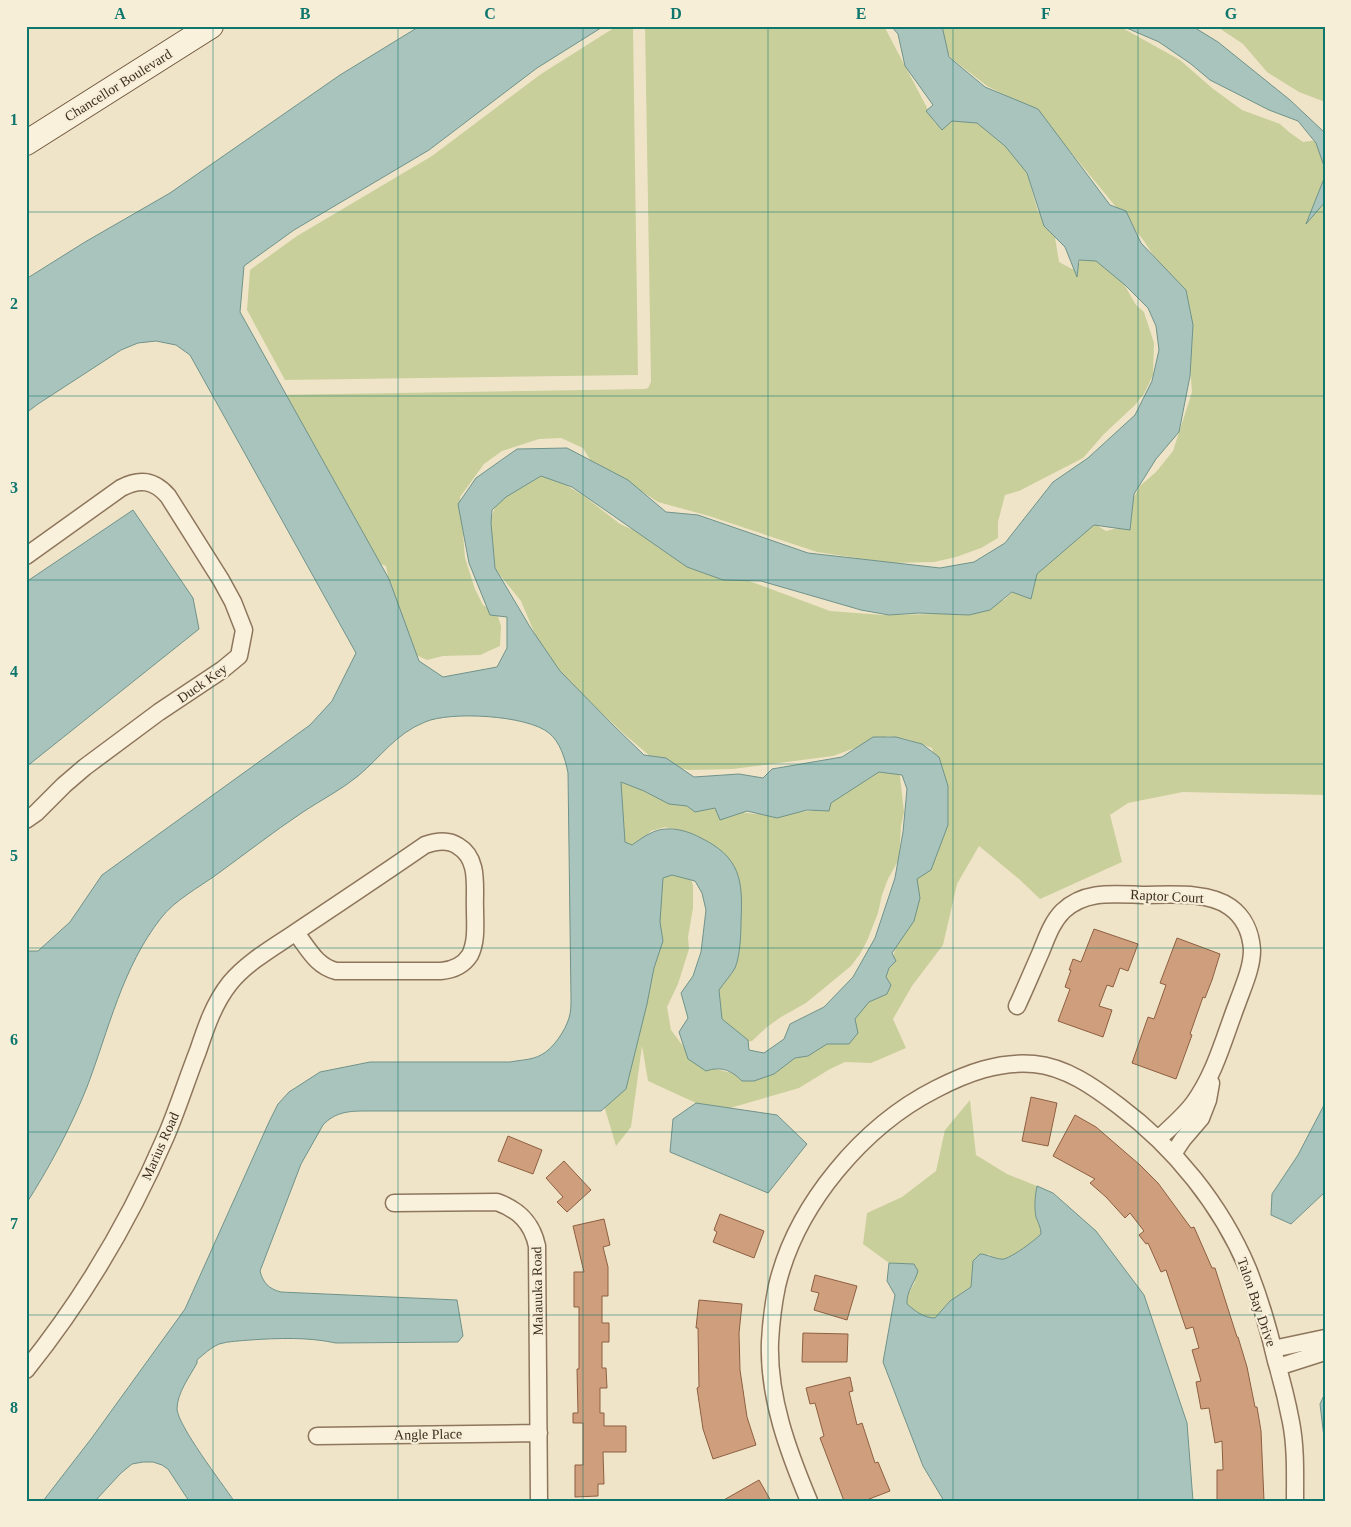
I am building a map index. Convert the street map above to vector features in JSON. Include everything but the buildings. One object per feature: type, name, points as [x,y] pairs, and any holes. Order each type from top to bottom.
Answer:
[{"type":"street","name":"Chancellor Boulevard","points":[[26,143],[211,26]]},
{"type":"street","name":"Duck Key","points":[[26,556],[121,488],[133,482],[146,482],[158,487],[168,496],[221,580],[233,602],[244,630],[239,656],[85,767],[26,820]]},
{"type":"street","name":"Marius Road","points":[[26,1370],[65,1319],[126,1220],[166,1136],[207,1024],[220,998],[231,982],[244,970],[296,933],[425,845],[434,842],[453,843],[464,850],[472,862],[474,876],[474,943],[468,957],[461,965],[454,969],[441,971],[336,972],[327,969],[317,961],[296,933]]},
{"type":"street","name":"Raptor Court","points":[[1017,1006],[1054,923],[1064,911],[1080,900],[1093,895],[1110,894],[1197,896],[1221,902],[1238,914],[1250,936],[1252,951],[1248,973],[1212,1073],[1208,1100],[1203,1113],[1173,1154]]},
{"type":"street","name":"Talon Bay Drive","points":[[809,1501],[781,1426],[776,1406],[770,1359],[773,1307],[781,1272],[792,1243],[819,1195],[836,1172],[864,1140],[897,1112],[953,1080],[978,1071],[1015,1064],[1045,1066],[1077,1078],[1102,1093],[1158,1139],[1206,1194],[1247,1266],[1257,1293],[1291,1422],[1295,1471],[1295,1501]]},
{"type":"street","name":"Raptor Court","points":[[1158,1139],[1193,1104],[1212,1073]]},
{"type":"street","name":"Malauuka Road","points":[[394,1203],[497,1202],[519,1213],[529,1224],[537,1246],[539,1501]]},
{"type":"street","points":[[1273,1349],[1325,1338]]},
{"type":"street","points":[[1278,1367],[1325,1352]]},
{"type":"street","name":"Angle Place","points":[[317,1436],[539,1433]]},
{"type":"green space","points":[[617,26],[633,26],[638,375],[285,380],[247,310],[250,270],[297,236],[432,156],[541,74]]},
{"type":"green space","points":[[645,26],[884,26],[935,123],[972,119],[1020,148],[1038,212],[1053,225],[1059,262],[1072,269],[1077,269],[1083,254],[1105,266],[1121,279],[1136,305],[1144,312],[1154,343],[1153,375],[1144,394],[1134,406],[1104,434],[1083,458],[1019,491],[1005,495],[998,522],[998,538],[981,548],[934,562],[889,563],[817,552],[709,516],[658,502],[591,461],[583,448],[561,438],[539,439],[502,451],[484,464],[460,497],[465,558],[475,589],[483,605],[497,613],[501,626],[500,646],[480,655],[443,656],[427,660],[401,648],[386,566],[371,557],[364,542],[362,530],[341,517],[269,395],[648,388],[651,382]]},
{"type":"green space","points":[[933,26],[1119,26],[1180,60],[1212,88],[1242,110],[1280,124],[1303,142],[1325,139],[1325,795],[1183,792],[1128,803],[1110,815],[1122,862],[1040,899],[979,846],[957,884],[943,945],[912,986],[893,1019],[906,1048],[871,1063],[845,1062],[799,1088],[730,1108],[696,1103],[648,1081],[642,1046],[631,1127],[616,1146],[603,1102],[649,898],[669,868],[689,874],[693,885],[693,908],[688,937],[689,949],[678,984],[667,1007],[671,1030],[686,1050],[709,1067],[727,1072],[756,1074],[886,978],[902,929],[936,766],[932,748],[907,739],[888,736],[833,756],[733,769],[688,770],[657,762],[624,734],[566,679],[542,651],[521,601],[491,564],[487,531],[498,498],[543,471],[584,496],[620,524],[728,573],[830,611],[883,615],[937,614],[1004,600],[1049,561],[1088,520],[1106,531],[1117,528],[1140,486],[1156,472],[1173,451],[1192,392],[1187,329],[1175,289],[1144,241],[1046,122],[1025,105],[987,86],[951,58]]},
{"type":"green space","points":[[1216,26],[1325,26],[1325,102],[1299,92],[1267,72],[1243,44]]},
{"type":"green space","points":[[898,769],[904,812],[901,826],[899,859],[888,879],[878,913],[860,954],[851,966],[806,1003],[781,1017],[752,1041],[745,1042],[730,1035],[710,998],[719,979],[701,839],[665,827],[651,831],[636,846],[625,852],[612,777],[698,806],[755,814],[820,809],[862,773]]},
{"type":"green space","points":[[970,1100],[976,1155],[1007,1174],[1037,1186],[1035,1213],[1042,1234],[1018,1252],[1004,1259],[998,1259],[988,1254],[972,1280],[971,1287],[950,1301],[935,1318],[931,1318],[920,1314],[907,1304],[906,1298],[915,1282],[914,1264],[889,1263],[863,1244],[867,1213],[902,1197],[936,1171],[945,1130]]},
{"type":"water","points":[[420,26],[604,26],[537,68],[429,150],[294,230],[244,266],[240,312],[389,579],[419,661],[443,677],[497,667],[507,648],[507,617],[490,615],[469,563],[458,504],[476,478],[517,449],[567,448],[628,480],[666,512],[698,515],[808,553],[940,568],[974,562],[1005,543],[1053,482],[1088,458],[1135,415],[1152,381],[1159,350],[1156,326],[1148,308],[1125,285],[1096,261],[1079,260],[1077,277],[1065,247],[1044,226],[1027,173],[1005,146],[977,123],[952,121],[942,130],[926,111],[933,105],[905,66],[898,34],[891,26],[942,26],[949,57],[985,87],[1038,109],[1110,205],[1126,211],[1141,243],[1186,290],[1193,325],[1190,376],[1179,432],[1156,459],[1134,494],[1130,530],[1094,525],[1037,574],[1031,599],[1012,592],[990,610],[969,615],[919,613],[889,615],[861,610],[761,581],[723,580],[687,567],[572,487],[541,476],[506,497],[492,510],[491,523],[495,568],[530,627],[560,671],[644,755],[666,758],[694,777],[739,774],[763,778],[772,769],[842,757],[873,737],[896,737],[922,744],[939,757],[948,786],[948,825],[931,870],[917,879],[920,898],[914,921],[892,953],[896,961],[889,968],[886,977],[891,985],[887,994],[869,1002],[855,1019],[858,1033],[849,1044],[827,1044],[808,1056],[795,1058],[774,1074],[754,1081],[742,1081],[726,1070],[706,1071],[688,1059],[679,1032],[688,1018],[681,993],[693,976],[701,952],[706,910],[702,893],[695,881],[672,875],[663,878],[660,922],[663,941],[654,968],[626,1089],[601,1111],[348,1112],[332,1117],[323,1125],[301,1164],[260,1271],[267,1285],[281,1292],[457,1300],[463,1336],[458,1342],[336,1343],[283,1338],[234,1341],[219,1344],[197,1360],[181,1391],[177,1409],[179,1417],[192,1441],[234,1501],[189,1501],[168,1469],[153,1462],[143,1462],[132,1464],[95,1501],[43,1501],[91,1439],[185,1309],[269,1122],[278,1104],[289,1092],[320,1072],[370,1062],[510,1062],[534,1058],[545,1052],[558,1039],[565,1028],[570,1013],[568,773],[564,756],[549,733],[524,722],[469,716],[425,722],[397,739],[351,781],[292,820],[187,895],[161,918],[136,957],[126,978],[87,1087],[67,1132],[26,1204],[26,951],[38,951],[70,922],[102,875],[310,725],[332,701],[356,653],[190,355],[176,345],[156,341],[138,343],[121,350],[26,413],[26,279],[85,242],[170,193],[340,75]],"holes":[[[879,772],[902,775],[907,789],[903,832],[895,878],[875,938],[853,977],[824,1007],[790,1024],[784,1039],[764,1053],[749,1050],[748,1040],[722,1019],[719,990],[735,968],[739,952],[741,894],[740,882],[736,871],[724,853],[694,834],[663,829],[648,834],[632,845],[625,842],[621,782],[669,804],[687,806],[695,812],[715,808],[720,820],[747,811],[777,818],[807,810],[829,811],[831,803]]]},
{"type":"water","points":[[1122,26],[1192,26],[1218,42],[1290,100],[1324,132],[1325,169],[1316,143],[1298,121],[1269,110],[1210,80],[1159,42]]},
{"type":"water","points":[[1325,176],[1325,202],[1306,224]]},
{"type":"water","points":[[133,510],[193,598],[199,629],[26,767],[26,582]]},
{"type":"water","points":[[1325,1100],[1325,1192],[1291,1224],[1271,1215],[1272,1194],[1298,1155]]},
{"type":"water","points":[[696,1103],[777,1115],[807,1144],[768,1193],[670,1152],[673,1119]]},
{"type":"water","points":[[1037,1186],[1053,1193],[1096,1231],[1144,1295],[1187,1423],[1193,1501],[944,1501],[923,1466],[883,1362],[895,1295],[887,1281],[889,1263],[914,1264],[918,1271],[909,1291],[907,1304],[916,1312],[935,1318],[950,1301],[971,1287],[973,1261],[980,1254],[1004,1259],[1024,1248],[1041,1234],[1035,1210]]},
{"type":"water","points":[[1325,1393],[1325,1446],[1320,1404]]}]
